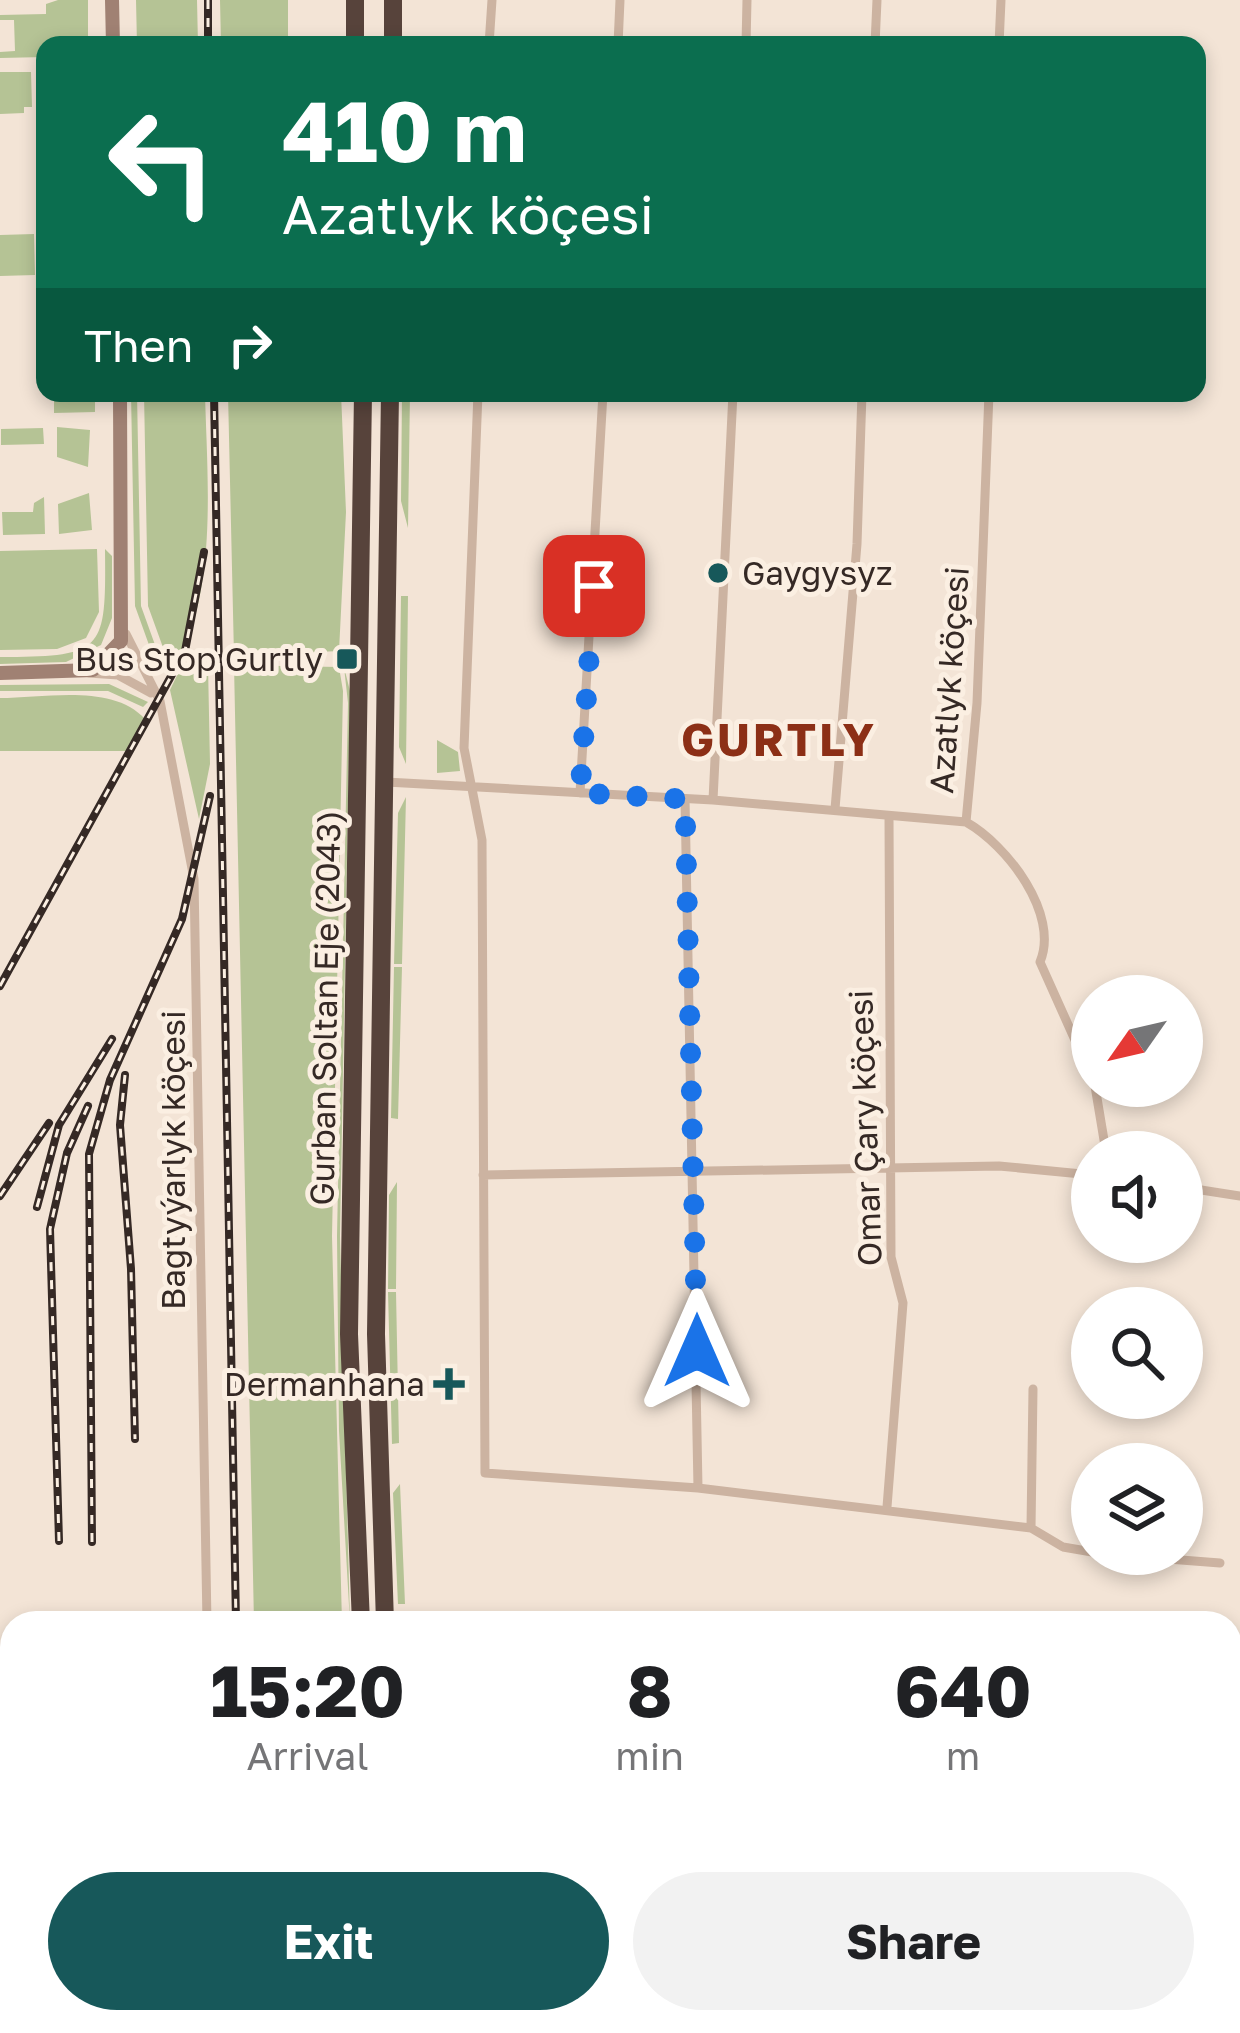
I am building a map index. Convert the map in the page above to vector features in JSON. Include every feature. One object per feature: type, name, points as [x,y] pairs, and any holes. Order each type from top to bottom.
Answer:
[{"type":"highway","points":[[355,0],[355,36]]},
{"type":"highway","points":[[366,0],[366,36]]},
{"type":"highway","points":[[393,0],[393,36]]},
{"type":"highway","name":"Gurban Soltan Eje (2043)","points":[[361,1611],[349,1334],[363,402]]},
{"type":"highway","name":"Gurban Soltan Eje (2043)","points":[[385,1611],[376,1334],[390,402]]},
{"type":"street","points":[[112,0],[113,36]]},
{"type":"street","points":[[489,36],[491,0]]},
{"type":"street","points":[[618,36],[620,0]]},
{"type":"street","points":[[746,36],[747,0]]},
{"type":"street","points":[[875,36],[877,0]]},
{"type":"street","points":[[999,36],[1001,0]]},
{"type":"street","points":[[81,673],[109,659],[124,628],[120,402]]},
{"type":"street","points":[[478,402],[464,748],[482,840],[485,1473],[887,1508],[1031,1528],[1071,1548]]},
{"type":"street","points":[[580,793],[602,402]]},
{"type":"street","points":[[713,800],[733,402]]},
{"type":"street","points":[[835,809],[857,544],[862,402]]},
{"type":"street","name":"Azatlyk köçesi","points":[[386,782],[713,800],[966,822],[977,703],[989,402]]},
{"type":"street","name":"Bagtyýarlyk köçesi","points":[[124,628],[160,701],[197,918],[207,1611]]},
{"type":"street","points":[[0,673],[127,678],[160,701]]},
{"type":"street","points":[[685,799],[698,1488]]},
{"type":"street","name":"Omar Çary köçesi","points":[[887,1508],[903,1304],[891,1257],[889,817]]},
{"type":"street","points":[[966,822],[994,841],[1030,895],[1047,945],[1040,962],[1071,1031]]},
{"type":"street","points":[[483,1175],[890,1166],[1014,1167],[1071,1173]]},
{"type":"street","points":[[1203,1190],[1240,1196]]},
{"type":"street","points":[[1031,1528],[1033,1389]]},
{"type":"street","points":[[1203,1562],[1220,1563]]},
{"type":"green space","points":[[88,0],[88,36],[36,36],[36,57],[0,58],[0,52],[15,51],[14,20],[0,20],[0,15],[46,14],[46,4]]},
{"type":"green space","points":[[136,0],[197,0],[198,36],[137,36]]},
{"type":"green space","points":[[220,0],[288,0],[288,36],[221,36]]},
{"type":"green space","points":[[0,72],[31,72],[32,107],[24,107],[24,113],[0,114]]},
{"type":"green space","points":[[34,234],[35,275],[0,276],[0,235]]},
{"type":"green space","points":[[54,402],[95,402],[95,412],[54,413]]},
{"type":"green space","points":[[131,402],[137,402],[141,606],[163,667],[158,670],[135,606]]},
{"type":"green space","points":[[144,402],[205,402],[204,566],[190,633],[177,663],[169,664],[148,606]]},
{"type":"green space","points":[[228,402],[341,402],[346,512],[339,651],[234,656]]},
{"type":"green space","points":[[402,402],[410,402],[408,528],[401,501]]},
{"type":"green space","points":[[57,427],[90,430],[88,467],[57,457]]},
{"type":"green space","points":[[43,428],[44,444],[1,445],[1,429]]},
{"type":"green space","points":[[89,493],[92,530],[59,534],[58,504]]},
{"type":"green space","points":[[44,497],[45,534],[3,535],[2,512],[33,512],[34,503]]},
{"type":"green space","points":[[97,549],[99,612],[86,638],[57,649],[0,650],[0,551]]},
{"type":"green space","points":[[105,549],[112,556],[112,618],[101,645],[66,662],[0,664],[0,657],[61,654],[80,650],[92,641],[104,609]]},
{"type":"green space","points":[[401,596],[408,596],[406,764],[399,747]]},
{"type":"green space","points":[[182,665],[208,665],[210,764],[199,819],[170,690]]},
{"type":"green space","points":[[234,665],[339,667],[343,691],[332,1236],[342,1611],[254,1611]]},
{"type":"green space","points":[[344,667],[350,691],[340,1236],[350,1611],[339,1431],[337,1236],[348,703]]},
{"type":"green space","points":[[109,684],[148,702],[143,707],[108,691],[0,691],[0,685]]},
{"type":"green space","points":[[97,697],[131,708],[145,719],[127,751],[0,751],[0,698]]},
{"type":"green space","points":[[437,740],[458,752],[460,771],[437,773]]},
{"type":"green space","points":[[406,797],[402,964],[394,964],[398,813]]},
{"type":"green space","points":[[394,967],[402,967],[398,1119],[391,1118]]},
{"type":"green space","points":[[397,1182],[396,1289],[388,1289],[389,1195]]},
{"type":"green space","points":[[388,1292],[396,1292],[399,1443],[392,1444]]},
{"type":"green space","points":[[400,1484],[405,1604],[398,1604],[393,1493]]},
{"type":"railway","points":[[208,0],[208,36]]},
{"type":"railway","points":[[214,402],[236,1611]]},
{"type":"railway","points":[[0,986],[185,651],[204,552]]},
{"type":"railway","points":[[92,1542],[89,1154],[110,1080],[182,919],[210,796]]},
{"type":"railway","points":[[37,1207],[59,1125],[112,1039]]},
{"type":"railway","points":[[125,1075],[120,1125],[131,1269],[135,1439]]},
{"type":"railway","points":[[59,1541],[50,1229],[67,1153],[88,1106]]},
{"type":"railway","points":[[0,1196],[49,1123]]},
{"type":"place","name":"Gaygysyz","points":[[718,573]]},
{"type":"place","name":"Bus Stop Gurtly","points":[[347,659]]},
{"type":"place","name":"Dermanhana","points":[[449,1384]]},
{"type":"district","name":"GURTLY","points":[[779,740]]},
{"type":"route","points":[[594,586],[580,793],[685,799],[697,1351]]}]
